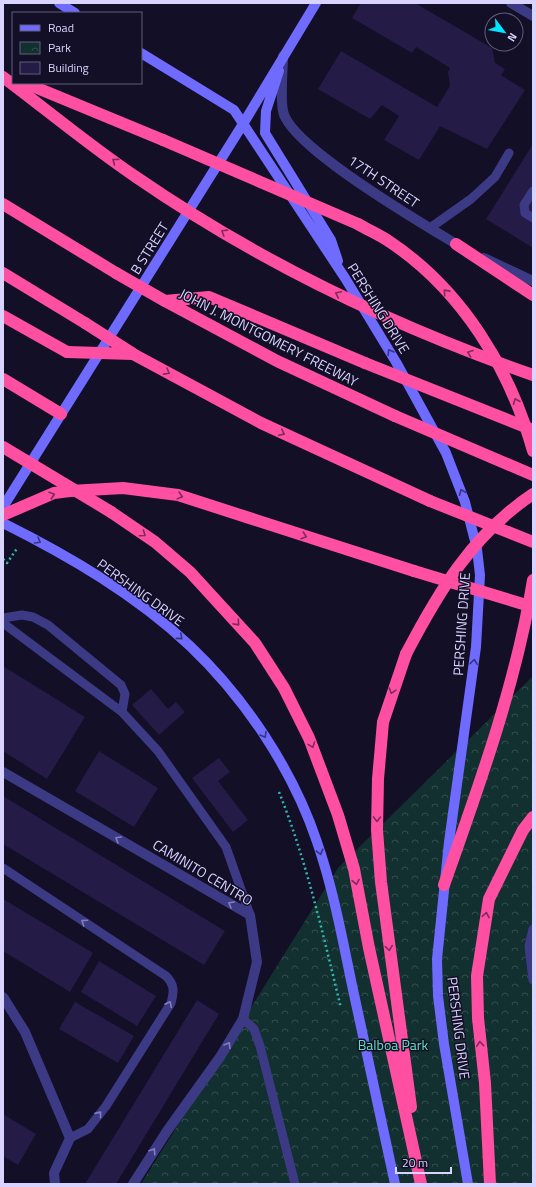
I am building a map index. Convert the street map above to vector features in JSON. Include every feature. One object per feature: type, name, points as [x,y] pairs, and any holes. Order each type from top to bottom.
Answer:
[{"type":"highway","points":[[3,77],[12,84]]},
{"type":"highway","points":[[12,84],[136,177],[248,247],[333,292],[466,352],[533,375]]},
{"type":"highway","points":[[27,84],[163,140],[358,224],[390,242],[417,264],[440,286],[476,329],[506,378],[518,406],[533,451]]},
{"type":"highway","name":"JOHN J. MONTGOMERY FREEWAY","points":[[3,204],[116,273],[277,361],[395,416],[533,475]]},
{"type":"highway","points":[[456,244],[533,295]]},
{"type":"highway","points":[[3,273],[133,354],[261,423],[400,488],[533,542]]},
{"type":"highway","points":[[165,301],[209,297],[365,363],[533,430]]},
{"type":"highway","points":[[3,316],[67,352],[133,354]]},
{"type":"highway","points":[[3,379],[61,414]]},
{"type":"highway","points":[[3,447],[111,512],[155,542],[190,572],[255,643],[284,688],[310,738],[338,815],[354,869],[369,948],[422,1184]]},
{"type":"highway","points":[[3,515],[54,494],[64,492],[123,488],[141,489],[178,495],[414,571],[533,607]]},
{"type":"highway","points":[[422,1184],[383,898],[377,830],[378,779],[383,722],[406,654],[430,607],[453,571],[480,540],[523,501],[533,494]]},
{"type":"highway","points":[[444,885],[478,790],[515,665],[533,580]]},
{"type":"highway","points":[[490,1184],[485,1083],[478,1018],[477,976],[489,899],[523,830],[533,817]]},
{"type":"main road","points":[[59,3],[74,12]]},
{"type":"main road","name":"B STREET","points":[[3,507],[243,124],[316,3]]},
{"type":"main road","points":[[142,54],[234,110],[243,124]]},
{"type":"main road","points":[[283,56],[266,111],[265,133],[331,240],[345,278]]},
{"type":"main road","name":"PERSHING DRIVE","points":[[243,124],[345,278],[400,368],[446,453],[465,502],[478,549],[480,575],[476,647],[444,885],[437,959],[438,996],[444,1044],[468,1184]]},
{"type":"main road","name":"PERSHING DRIVE","points":[[3,523],[36,539],[114,587],[153,614],[190,646],[230,688],[261,730],[290,779],[317,842],[338,919],[395,1184]]},
{"type":"street","points":[[512,3],[533,16]]},
{"type":"street","name":"17TH STREET","points":[[283,56],[283,112],[292,128],[306,142],[358,184],[456,244],[533,281]]},
{"type":"street","name":"CAMINITO CENTRO","points":[[3,772],[250,915],[257,962],[243,1019],[220,1057],[193,1092],[146,1161],[133,1184]]},
{"type":"street","points":[[3,997],[25,1032],[70,1138],[54,1173],[55,1184]]},
{"type":"lane","points":[[430,228],[471,199],[495,177],[509,153]]},
{"type":"lane","points":[[533,190],[524,204],[525,213],[533,218]]},
{"type":"lane","points":[[3,618],[22,616],[33,617],[48,625],[121,685],[125,694],[122,712]]},
{"type":"lane","points":[[3,622],[122,712],[158,751],[226,847],[250,915]]},
{"type":"lane","points":[[3,868],[166,976],[172,983],[174,992],[171,1003],[106,1106],[88,1128],[70,1138]]},
{"type":"lane","points":[[533,929],[529,946],[533,980]]},
{"type":"lane","points":[[243,1019],[254,1029],[260,1046],[295,1184]]},
{"type":"path","points":[[3,559],[7,563],[19,545]]},
{"type":"path","points":[[278,789],[296,836],[317,907],[342,1015]]},
{"type":"green space","name":"Balboa Park","points":[[533,676],[533,1184],[141,1184],[338,868]]},
{"type":"building","points":[[361,3],[415,3],[484,43],[484,52],[493,52],[495,63],[505,69],[501,75],[525,90],[487,149],[440,126],[419,160],[384,140],[399,116],[382,105],[370,119],[318,89],[341,51],[437,107],[450,86],[448,72],[450,68],[416,47],[412,53],[352,18]]},
{"type":"building","points":[[533,144],[533,248],[486,219]]},
{"type":"building","points":[[3,666],[85,717],[47,779],[3,751]]},
{"type":"building","points":[[151,689],[168,709],[176,702],[185,712],[159,735],[132,705]]},
{"type":"building","points":[[99,751],[158,788],[134,827],[75,791]]},
{"type":"building","points":[[219,758],[230,772],[218,781],[248,820],[233,832],[192,778]]},
{"type":"building","points":[[3,796],[225,931],[204,965],[3,844]]},
{"type":"building","points":[[3,899],[93,953],[70,992],[3,951]]},
{"type":"building","points":[[99,961],[156,996],[137,1026],[81,992]]},
{"type":"building","points":[[197,1000],[219,1014],[116,1184],[85,1184]]},
{"type":"building","points":[[75,1002],[134,1036],[118,1063],[59,1029]]},
{"type":"building","points":[[3,1114],[36,1134],[18,1165],[3,1156]]}]
